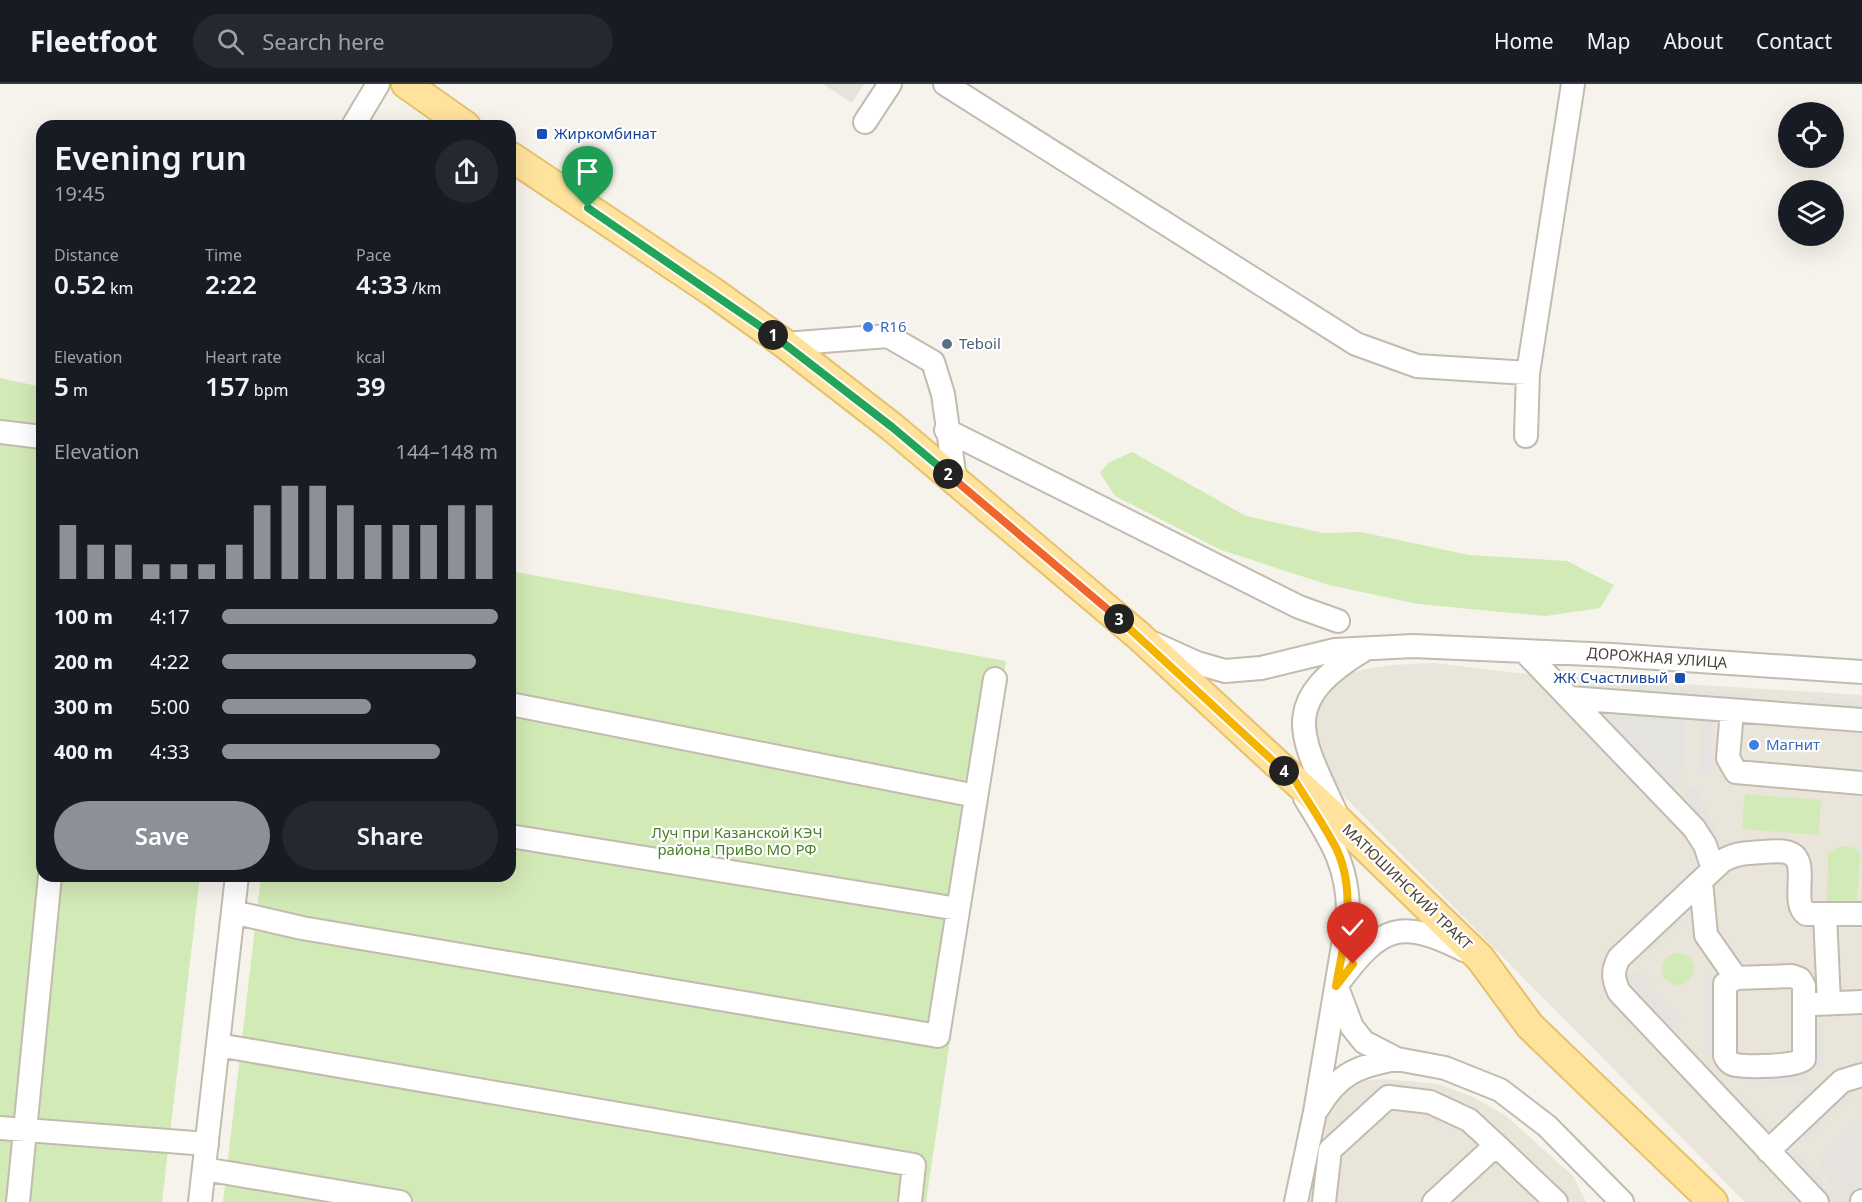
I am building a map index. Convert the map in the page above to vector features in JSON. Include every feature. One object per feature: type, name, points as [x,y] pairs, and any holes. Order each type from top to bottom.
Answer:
[{"type":"main road","points":[[406,84],[457,120]]},
{"type":"main road","name":"МАТЮШИНСКИЙ ТРАКТ","points":[[516,160],[713,292],[785,344],[892,427],[1139,636],[1340,822],[1480,958],[1530,1026],[1713,1202]]},
{"type":"street","points":[[357,120],[378,84]]},
{"type":"street","points":[[865,122],[890,84]]},
{"type":"street","points":[[945,84],[1356,344],[1417,366],[1528,373]]},
{"type":"street","points":[[1526,436],[1528,373],[1573,84]]},
{"type":"street","points":[[785,344],[888,336],[933,362],[943,394],[946,430],[955,479]]},
{"type":"street","points":[[946,430],[1299,607],[1338,621]]},
{"type":"street","points":[[0,432],[36,436]]},
{"type":"street","name":"ДОРОЖНАЯ УЛИЦА","points":[[1139,636],[1197,663],[1225,671],[1261,668],[1335,651],[1413,646],[1452,650],[1612,654],[1862,672]]},
{"type":"street","points":[[1340,822],[1304,739],[1304,718],[1310,699],[1323,680],[1341,664],[1366,649]]},
{"type":"street","points":[[1525,652],[1694,828],[1705,845],[1706,935],[1736,978]]},
{"type":"street","points":[[233,912],[302,928],[938,1036],[995,679]]},
{"type":"street","points":[[1570,698],[1862,720]]},
{"type":"street","points":[[516,705],[976,796]]},
{"type":"street","points":[[1732,711],[1728,758],[1736,772],[1862,783]]},
{"type":"street","points":[[1294,779],[1336,848],[1346,882],[1348,916],[1315,1112],[1296,1202]]},
{"type":"street","points":[[516,837],[958,909]]},
{"type":"street","points":[[1817,1202],[1619,992],[1613,975],[1619,958],[1726,858],[1741,853],[1789,852],[1799,863],[1802,910],[1809,915],[1862,914]]},
{"type":"street","points":[[18,1202],[49,882]]},
{"type":"street","points":[[200,1202],[236,882]]},
{"type":"street","points":[[1825,914],[1828,1003]]},
{"type":"street","points":[[1336,986],[1365,949],[1380,938],[1397,933],[1417,932],[1435,936],[1480,958]]},
{"type":"street","points":[[1797,977],[1804,986],[1805,1054],[1801,1062],[1736,1065],[1725,1056],[1724,987],[1728,981],[1736,978],[1797,977]]},
{"type":"street","points":[[1336,986],[1352,1027],[1364,1042],[1397,1059],[1445,1068],[1500,1090],[1547,1126],[1622,1202]]},
{"type":"street","points":[[1804,1004],[1862,1002]]},
{"type":"street","points":[[218,1045],[914,1165],[910,1202]]},
{"type":"street","points":[[1315,1112],[1328,1091],[1346,1074],[1366,1065],[1397,1059]]},
{"type":"street","points":[[1711,1090],[1736,1065]]},
{"type":"street","points":[[1768,1151],[1842,1081],[1862,1075]]},
{"type":"street","points":[[1324,1202],[1330,1150],[1388,1097],[1430,1102],[1469,1120],[1556,1202]]},
{"type":"street","points":[[0,1128],[207,1144]]},
{"type":"street","points":[[1434,1202],[1496,1144]]},
{"type":"street","points":[[204,1169],[400,1202]]},
{"type":"shaded area","points":[[823,84],[864,84],[852,103]]},
{"type":"shaded area","points":[[1434,663],[1525,674],[1862,695],[1862,1202],[1745,1202],[1335,787],[1322,769],[1311,720],[1330,686],[1347,674],[1366,669]]},
{"type":"shaded area","points":[[1636,685],[1752,694],[1751,705],[1635,696]]},
{"type":"shaded area","points":[[1814,698],[1862,702],[1862,713],[1813,709]]},
{"type":"shaded area","points":[[1582,707],[1686,714],[1681,782],[1668,795]]},
{"type":"shaded area","points":[[1703,716],[1714,717],[1710,775],[1699,774]]},
{"type":"shaded area","points":[[1696,786],[1720,840],[1709,845],[1684,791]]},
{"type":"shaded area","points":[[1686,901],[1694,909],[1648,953],[1640,944]]},
{"type":"shaded area","points":[[1637,970],[1682,1021],[1672,1029],[1627,978]]},
{"type":"shaded area","points":[[1704,974],[1717,974],[1720,1051],[1706,1052]]},
{"type":"shaded area","points":[[1810,1025],[1823,1025],[1824,1068],[1811,1068]]},
{"type":"shaded area","points":[[1807,1068],[1808,1082],[1745,1087],[1744,1073]]},
{"type":"shaded area","points":[[1386,1079],[1438,1084],[1471,1096],[1505,1115],[1573,1176],[1586,1202],[1310,1202],[1324,1123],[1332,1104],[1346,1089],[1365,1080]]},
{"type":"shaded area","points":[[1813,1085],[1820,1093],[1792,1120],[1784,1112]]},
{"type":"shaded area","points":[[1846,1086],[1854,1094],[1805,1140],[1797,1132]]},
{"type":"shaded area","points":[[1736,1093],[1773,1130],[1766,1138],[1728,1100]]},
{"type":"shaded area","points":[[1862,1116],[1862,1202],[1831,1202],[1825,1195],[1834,1187],[1821,1170],[1821,1156]]},
{"type":"shaded area","points":[[1793,1150],[1824,1183],[1816,1190],[1785,1158]]},
{"type":"green space","points":[[0,378],[36,386],[36,882],[199,882],[162,1202],[0,1202]]},
{"type":"green space","points":[[1132,452],[1246,516],[1323,533],[1361,532],[1469,555],[1567,561],[1614,585],[1600,608],[1546,616],[1418,604],[1329,585],[1221,550],[1115,496],[1100,473],[1108,463]]},
{"type":"green space","name":"Луч при Казанской КЭЧ района ПриВо МО РФ","points":[[516,572],[1006,661],[926,1202],[223,1202],[260,882],[516,882]]},
{"type":"green space","points":[[1745,794],[1821,800],[1819,835],[1742,829]]},
{"type":"green space","points":[[1841,846],[1852,847],[1861,853],[1856,907],[1827,908],[1828,853]]},
{"type":"green space","points":[[1678,953],[1689,958],[1694,969],[1689,980],[1678,985],[1667,980],[1662,969],[1667,958]]},
{"type":"place","name":"Жиркомбинат","points":[[542,134]]},
{"type":"place","name":"R16","points":[[868,327]]},
{"type":"place","name":"Teboil","points":[[947,344]]},
{"type":"place","name":"ЖК Счастливый","points":[[1680,678]]},
{"type":"place","name":"Магнит","points":[[1754,745]]},
{"type":"route","points":[[588,208],[713,292],[785,344],[892,427],[1139,636],[1294,779],[1336,848],[1343,866],[1348,897],[1348,916],[1336,986],[1353,964]]}]
